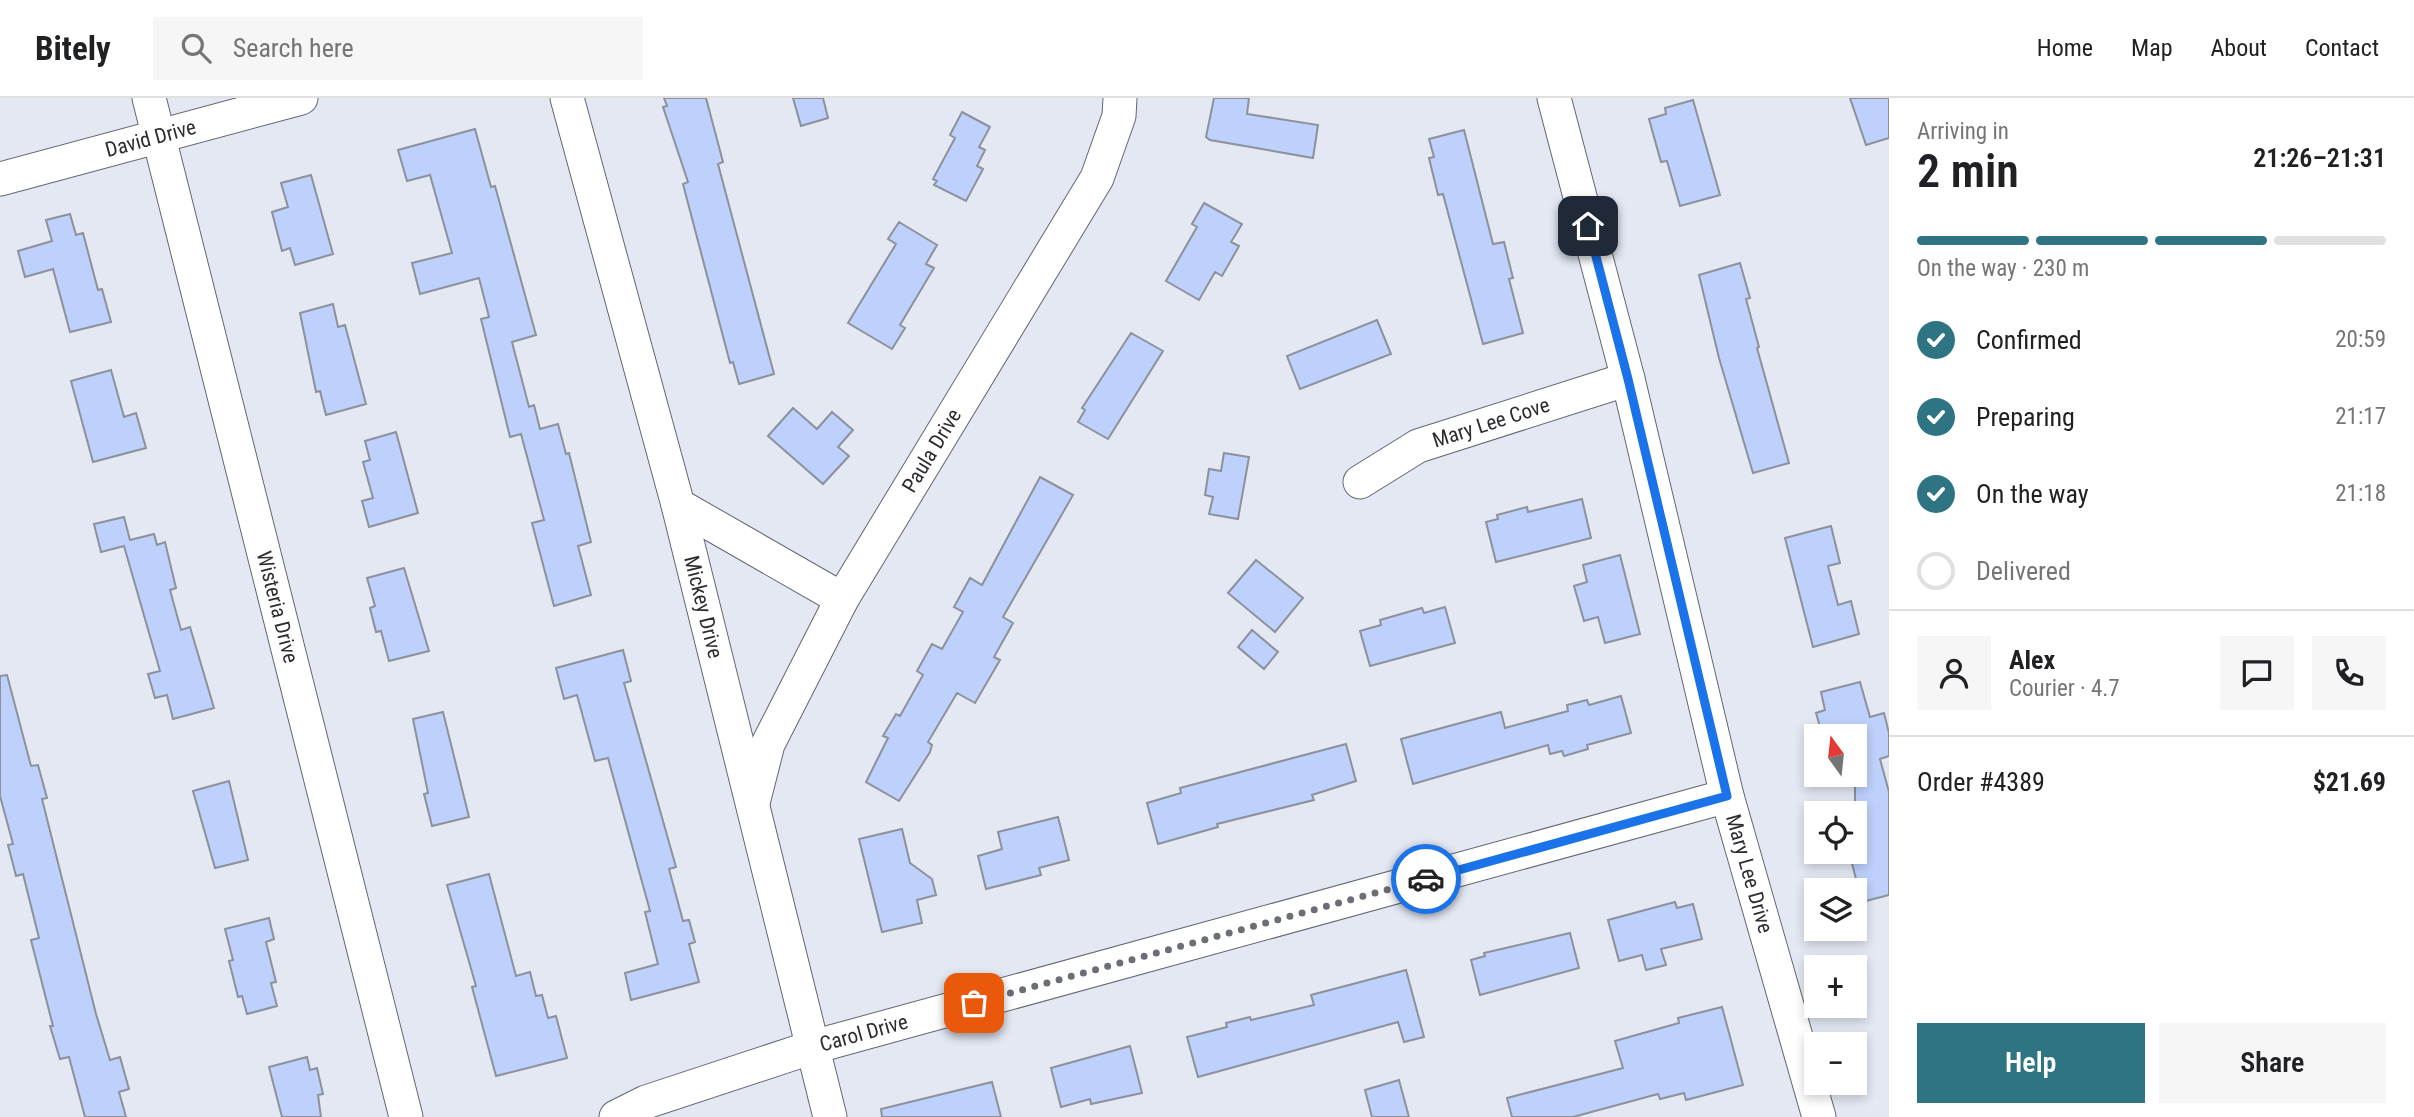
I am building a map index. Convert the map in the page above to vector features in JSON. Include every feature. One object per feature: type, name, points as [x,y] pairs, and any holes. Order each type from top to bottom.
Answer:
[{"type":"street","name":"Wisteria Drive","points":[[149,98],[406,1117]]},
{"type":"street","name":"David Drive","points":[[0,179],[300,98]]},
{"type":"street","name":"Mickey Drive","points":[[567,98],[678,505],[830,1117]]},
{"type":"street","name":"Paula Drive","points":[[752,807],[768,744],[842,599],[1097,178],[1119,116],[1120,98]]},
{"type":"street","name":"Mary Lee Drive","points":[[1554,98],[1628,379],[1727,796],[1819,1117]]},
{"type":"street","name":"Mary Lee Cove","points":[[1360,482],[1418,446],[1628,379]]},
{"type":"street","points":[[678,505],[842,599]]},
{"type":"street","name":"Carol Drive","points":[[616,1117],[646,1102],[813,1047],[1727,796]]},
{"type":"building","points":[[664,98],[706,98],[723,162],[718,164],[774,374],[739,384],[733,362],[730,363],[683,184],[688,182],[663,107],[667,106]]},
{"type":"building","points":[[793,98],[823,98],[828,118],[801,126]]},
{"type":"building","points":[[1214,98],[1249,98],[1247,114],[1318,125],[1313,158],[1210,140],[1206,137]]},
{"type":"building","points":[[1850,98],[1889,98],[1889,138],[1866,145]]},
{"type":"building","points":[[1693,100],[1720,195],[1680,206],[1667,161],[1661,162],[1649,119],[1666,114],[1665,108]]},
{"type":"building","points":[[962,112],[990,127],[979,147],[985,150],[977,166],[983,169],[966,201],[934,185],[937,181],[933,179],[955,138],[950,135]]},
{"type":"building","points":[[475,129],[491,187],[495,186],[536,335],[512,342],[529,407],[534,405],[540,429],[558,424],[566,454],[569,453],[591,542],[578,546],[591,595],[554,606],[532,523],[544,520],[521,434],[510,437],[481,319],[489,317],[479,278],[420,294],[412,263],[452,253],[430,175],[407,181],[398,150]]},
{"type":"building","points":[[1464,130],[1493,244],[1504,242],[1513,278],[1509,279],[1523,333],[1483,344],[1443,194],[1438,195],[1429,158],[1434,157],[1429,139]]},
{"type":"building","points":[[311,175],[333,254],[295,265],[290,248],[282,251],[272,212],[288,207],[281,183]]},
{"type":"building","points":[[1204,203],[1242,224],[1231,242],[1239,246],[1222,276],[1215,272],[1199,300],[1166,281],[1197,227],[1192,224]]},
{"type":"building","points":[[70,214],[76,235],[83,233],[98,290],[102,289],[111,322],[70,332],[53,269],[25,277],[18,251],[52,241],[46,220]]},
{"type":"building","points":[[899,222],[937,245],[926,264],[934,268],[900,325],[905,328],[892,349],[848,323],[896,244],[888,239]]},
{"type":"building","points":[[1740,263],[1750,298],[1746,299],[1759,347],[1757,348],[1789,463],[1753,473],[1719,358],[1699,275]]},
{"type":"building","points":[[333,304],[338,327],[345,325],[366,404],[326,415],[320,391],[316,392],[300,313]]},
{"type":"building","points":[[1377,320],[1391,354],[1300,389],[1287,356]]},
{"type":"building","points":[[1131,333],[1163,351],[1108,439],[1078,422],[1085,410],[1082,408]]},
{"type":"building","points":[[111,370],[124,417],[136,413],[146,448],[93,462],[71,381]]},
{"type":"building","points":[[793,408],[817,429],[832,412],[853,430],[838,447],[849,456],[823,484],[768,436]]},
{"type":"building","points":[[396,432],[418,513],[369,527],[362,501],[373,498],[363,462],[370,460],[365,441]]},
{"type":"building","points":[[1224,453],[1249,457],[1238,519],[1209,514],[1213,497],[1205,495],[1209,469],[1221,471]]},
{"type":"building","points":[[1040,477],[1073,495],[1003,617],[1013,623],[994,657],[1000,660],[975,703],[957,693],[928,742],[932,745],[930,752],[899,801],[866,782],[888,738],[883,736],[896,714],[900,716],[923,675],[917,671],[932,644],[942,649],[963,612],[954,607],[970,578],[982,585]]},
{"type":"building","points":[[1582,499],[1591,538],[1496,562],[1486,522],[1498,519],[1497,515],[1527,507],[1528,512]]},
{"type":"building","points":[[124,517],[130,540],[154,534],[157,545],[165,542],[176,588],[170,590],[181,630],[190,627],[214,708],[173,719],[167,695],[155,698],[148,674],[160,671],[124,546],[101,552],[94,524]]},
{"type":"building","points":[[1831,526],[1840,563],[1828,566],[1838,605],[1851,601],[1859,634],[1813,647],[1785,538]]},
{"type":"building","points":[[1620,555],[1640,634],[1605,643],[1598,617],[1584,621],[1574,586],[1587,582],[1583,565]]},
{"type":"building","points":[[1256,560],[1303,598],[1275,632],[1228,593]]},
{"type":"building","points":[[404,568],[429,651],[389,661],[381,631],[376,632],[370,608],[375,606],[367,578]]},
{"type":"building","points":[[1445,607],[1455,643],[1370,666],[1360,631],[1381,625],[1380,620],[1422,608],[1424,613]]},
{"type":"building","points":[[1252,630],[1278,652],[1264,669],[1238,647]]},
{"type":"building","points":[[623,650],[631,681],[624,683],[676,867],[669,869],[683,921],[689,920],[695,942],[689,944],[699,982],[631,1000],[625,973],[658,964],[645,912],[650,911],[608,758],[595,761],[577,695],[564,699],[556,668]]},
{"type":"building","points":[[7,675],[31,766],[38,765],[47,798],[42,799],[96,1014],[110,1060],[120,1057],[129,1089],[119,1092],[126,1117],[85,1117],[69,1057],[60,1059],[50,1026],[53,1026],[31,940],[39,938],[23,874],[16,876],[8,845],[13,844],[0,796],[0,676]]},
{"type":"building","points":[[1860,682],[1870,717],[1884,713],[1889,733],[1889,756],[1880,759],[1889,792],[1889,895],[1867,901],[1867,878],[1856,878],[1852,864],[1867,864],[1867,801],[1855,801],[1855,788],[1867,788],[1867,724],[1819,724],[1816,713],[1825,710],[1821,692]]},
{"type":"building","points":[[1621,696],[1631,733],[1587,745],[1588,749],[1564,756],[1562,751],[1550,754],[1548,745],[1413,784],[1401,739],[1501,712],[1505,728],[1568,711],[1567,705],[1587,700],[1589,705]]},
{"type":"building","points":[[443,712],[469,817],[432,826],[424,794],[428,793],[413,719]]},
{"type":"building","points":[[1346,744],[1356,781],[1312,795],[1314,800],[1217,824],[1218,827],[1158,844],[1147,803],[1181,793],[1180,788]]},
{"type":"building","points":[[229,781],[248,860],[215,868],[193,791]]},
{"type":"building","points":[[1058,817],[1069,860],[1039,868],[1041,875],[986,889],[978,856],[1002,849],[998,832]]},
{"type":"building","points":[[902,829],[910,863],[932,879],[936,895],[917,900],[922,923],[882,932],[859,839]]},
{"type":"building","points":[[489,874],[516,976],[530,972],[536,996],[542,995],[548,1018],[556,1016],[567,1058],[496,1076],[472,987],[476,986],[447,885]]},
{"type":"building","points":[[1675,902],[1677,908],[1693,904],[1702,939],[1661,949],[1666,965],[1646,970],[1642,955],[1619,961],[1608,920]]},
{"type":"building","points":[[269,918],[274,939],[266,942],[276,982],[271,983],[277,1006],[247,1014],[242,996],[238,997],[225,929]]},
{"type":"building","points":[[1570,933],[1579,968],[1480,995],[1471,960],[1485,956],[1484,953]]},
{"type":"building","points":[[1406,970],[1424,1037],[1404,1042],[1398,1022],[1198,1077],[1187,1037],[1227,1027],[1226,1023],[1314,1005],[1311,995]]},
{"type":"building","points":[[1722,1007],[1743,1085],[1686,1100],[1684,1093],[1660,1099],[1658,1094],[1573,1117],[1512,1117],[1507,1098],[1623,1068],[1615,1041],[1679,1023],[1678,1018]]},
{"type":"building","points":[[1130,1046],[1142,1093],[1091,1104],[1090,1099],[1061,1107],[1051,1068]]},
{"type":"building","points":[[307,1057],[310,1070],[317,1068],[323,1094],[318,1095],[321,1117],[282,1117],[269,1067]]},
{"type":"building","points":[[1399,1080],[1409,1117],[1372,1117],[1365,1090]]},
{"type":"building","points":[[992,1082],[1001,1117],[882,1117],[881,1109]]},
{"type":"way so far","points":[[974,1003],[1426,879]]},
{"type":"route","points":[[1426,879],[1727,796],[1628,379],[1588,226]]}]
